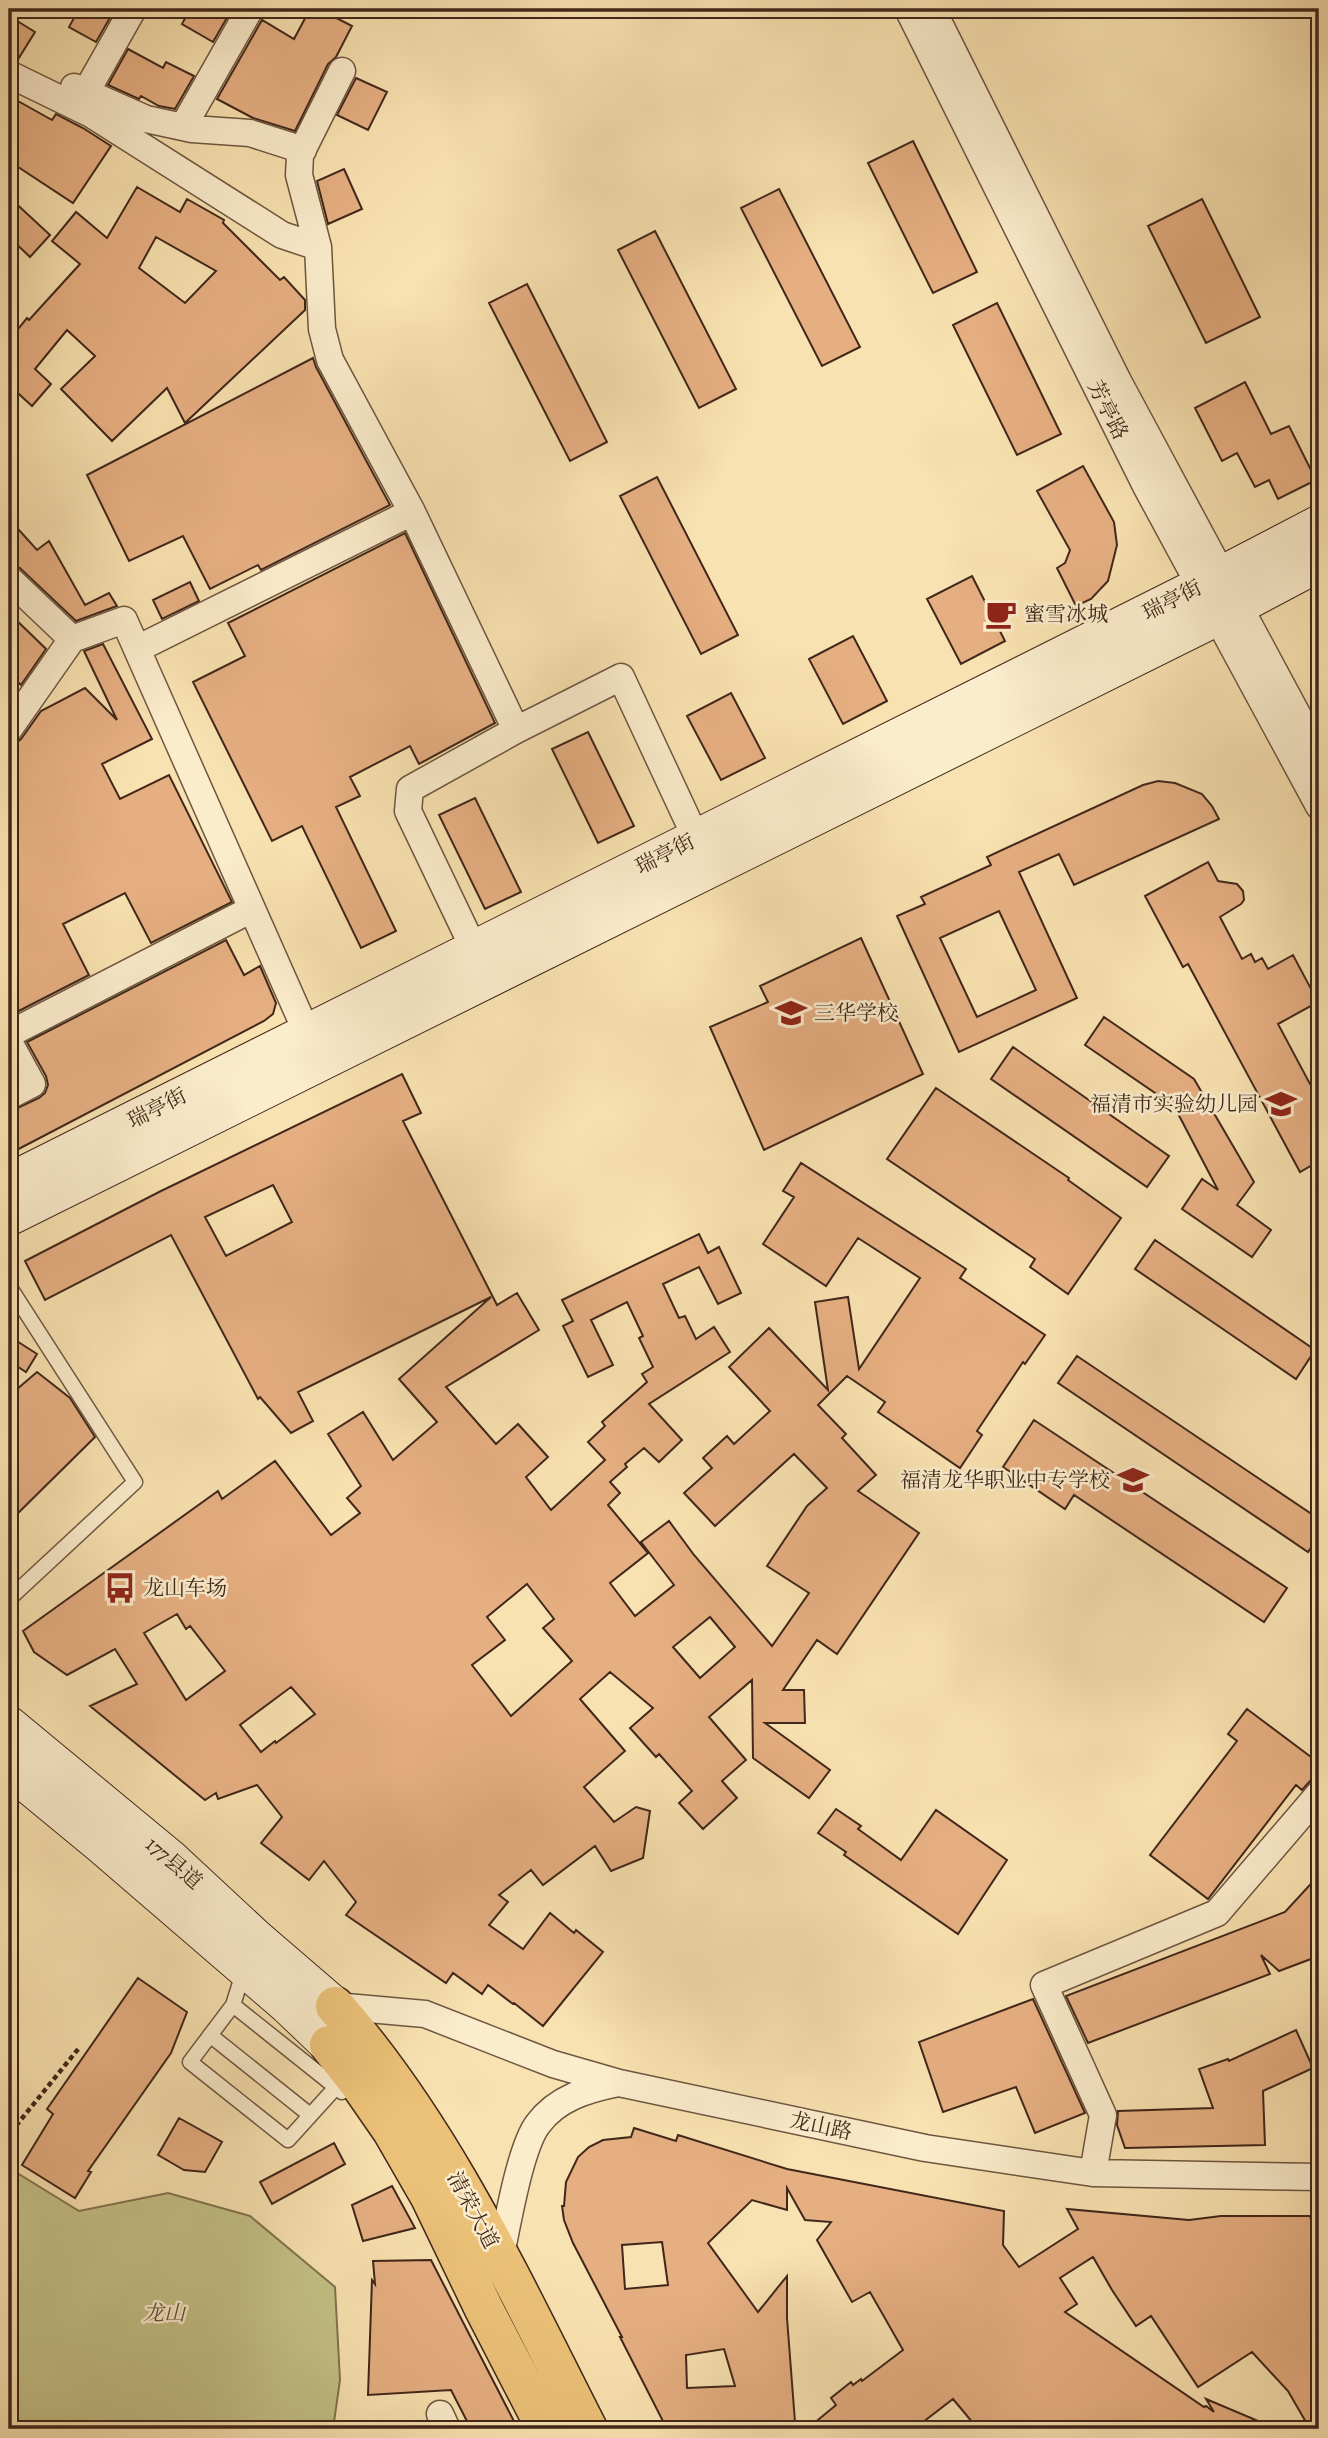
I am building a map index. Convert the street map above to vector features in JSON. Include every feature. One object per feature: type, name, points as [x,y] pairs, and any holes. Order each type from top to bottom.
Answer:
[{"type":"main road","name":"瑞亭街","points":[[9,1217],[1219,596],[1319,524]]},
{"type":"main road","name":"瑞亭街","points":[[9,1182],[696,838],[1219,596],[1319,563]]},
{"type":"main road","name":"177县道","points":[[9,1725],[171,1859],[335,2006]]},
{"type":"main road","name":"177县道","points":[[9,1769],[100,1844],[329,2045]]},
{"type":"main road","name":"清荣大道","points":[[335,2006],[360,2034],[410,2101],[463,2186],[588,2429]]},
{"type":"main road","name":"清荣大道","points":[[329,2045],[392,2131],[429,2197],[546,2429]]},
{"type":"street","points":[[86,92],[133,9]]},
{"type":"street","points":[[183,127],[250,9]]},
{"type":"street","name":"芳亭路","points":[[908,9],[1140,474],[1319,755]]},
{"type":"street","name":"芳亭路","points":[[932,9],[1118,381],[1319,806]]},
{"type":"street","points":[[342,71],[300,155],[299,174],[318,247],[322,329],[330,360],[412,512],[516,730]]},
{"type":"street","points":[[13,76],[42,74],[146,119],[183,127],[250,133],[303,150]]},
{"type":"street","points":[[13,76],[91,114],[282,235],[318,247]]},
{"type":"street","points":[[137,649],[412,512]]},
{"type":"street","points":[[9,579],[72,639]]},
{"type":"street","points":[[9,729],[72,639],[124,620],[307,1033]]},
{"type":"street","points":[[474,949],[408,810],[410,789],[516,730],[621,677],[696,838]]},
{"type":"street","points":[[9,1034],[252,909]]},
{"type":"street","points":[[9,1042],[32,1084],[9,1096]]},
{"type":"street","points":[[1093,2173],[1103,2115],[1044,1985],[1217,1913],[1319,1794]]},
{"type":"street","name":"龙山路","points":[[335,2006],[425,2014],[553,2064],[619,2083],[925,2148],[1093,2173],[1319,2177]]},
{"type":"street","points":[[500,2259],[527,2147],[537,2124],[562,2102],[588,2089],[619,2083]]},
{"type":"lane","points":[[9,1286],[135,1482],[9,1599]]},
{"type":"lane","points":[[244,1969],[233,2005],[190,2062],[288,2140],[337,2086]]},
{"type":"lane","points":[[233,2005],[337,2086],[355,2105],[392,2131]]},
{"type":"lane","points":[[210,2035],[310,2115]]},
{"type":"path","points":[[9,2130],[15,2127],[79,2048]]},
{"type":"green space","name":"龙山","points":[[9,2168],[79,2211],[168,2193],[250,2216],[335,2287],[340,2380],[333,2429],[9,2429]]},
{"type":"building","points":[[79,9],[115,9],[96,42],[69,27]]},
{"type":"building","points":[[190,9],[232,9],[213,42],[182,24]]},
{"type":"building","points":[[310,9],[319,9],[352,26],[336,57],[328,64],[295,131],[253,118],[217,99],[262,20],[294,39]]},
{"type":"building","points":[[9,16],[35,32],[17,61],[9,58]]},
{"type":"building","points":[[128,49],[163,68],[166,62],[194,76],[175,109],[159,106],[141,96],[139,99],[108,85]]},
{"type":"building","points":[[356,78],[387,92],[368,130],[337,115]]},
{"type":"building","points":[[9,96],[52,120],[56,114],[111,146],[73,203],[9,161]]},
{"type":"building","points":[[913,141],[977,272],[933,293],[868,163]]},
{"type":"building","points":[[344,169],[362,209],[328,224],[317,181]]},
{"type":"building","points":[[137,187],[180,212],[187,199],[224,220],[223,223],[280,280],[284,277],[305,300],[305,310],[185,423],[167,388],[112,441],[61,389],[95,356],[67,330],[35,369],[51,384],[32,406],[9,385],[9,340],[80,264],[52,241],[76,212],[107,238]],"holes":[[[156,237],[216,271],[185,303],[139,268]]]},
{"type":"building","points":[[779,189],[860,347],[822,366],[741,208]]},
{"type":"building","points":[[9,197],[50,235],[30,257],[9,237]]},
{"type":"building","points":[[1202,199],[1260,317],[1206,343],[1148,226]]},
{"type":"building","points":[[655,231],[736,389],[699,408],[618,250]]},
{"type":"building","points":[[527,284],[607,442],[570,461],[489,303]]},
{"type":"building","points":[[997,303],[1061,434],[1017,455],[953,325]]},
{"type":"building","points":[[313,358],[390,505],[261,570],[258,565],[210,589],[183,536],[129,561],[87,475]]},
{"type":"building","points":[[1245,382],[1271,434],[1289,426],[1316,480],[1278,499],[1269,480],[1255,487],[1237,453],[1222,461],[1195,408]]},
{"type":"building","points":[[1083,466],[1114,522],[1117,545],[1108,581],[1091,599],[1076,606],[1057,568],[1065,563],[1070,550],[1037,491]]},
{"type":"building","points":[[657,477],[738,635],[701,654],[620,496]]},
{"type":"building","points":[[9,519],[37,550],[49,541],[85,605],[109,593],[117,606],[76,621],[20,568],[9,564]]},
{"type":"building","points":[[405,533],[495,723],[419,764],[410,746],[350,777],[360,796],[336,807],[396,931],[361,948],[302,826],[272,841],[193,682],[245,656],[228,623]]},
{"type":"building","points":[[972,576],[1005,641],[961,664],[927,599]]},
{"type":"building","points":[[190,582],[199,601],[162,619],[153,600]]},
{"type":"building","points":[[9,613],[46,649],[21,685],[9,674]]},
{"type":"building","points":[[853,636],[887,701],[843,724],[809,659]]},
{"type":"building","points":[[103,644],[152,739],[102,764],[120,799],[169,775],[232,902],[151,943],[125,893],[63,924],[89,975],[9,1016],[9,745],[21,739],[41,711],[85,688],[117,720],[84,651]]},
{"type":"building","points":[[731,693],[765,758],[721,780],[687,716]]},
{"type":"building","points":[[588,732],[634,826],[598,843],[552,749]]},
{"type":"building","points":[[1158,781],[1175,783],[1202,794],[1219,819],[1074,885],[1059,854],[1019,872],[1077,998],[959,1052],[897,916],[925,904],[921,897],[991,865],[987,857],[1143,785]],"holes":[[[999,911],[1036,990],[977,1017],[940,938]]]},
{"type":"building","points":[[475,798],[521,892],[485,909],[439,815]]},
{"type":"building","points":[[1208,862],[1218,881],[1237,884],[1243,891],[1244,900],[1241,904],[1220,917],[1242,959],[1251,954],[1255,962],[1262,958],[1268,969],[1293,955],[1318,1002],[1278,1024],[1310,1084],[1319,1079],[1319,1161],[1300,1172],[1188,964],[1183,967],[1145,896]]},
{"type":"building","points":[[861,938],[923,1074],[764,1150],[710,1027],[768,1002],[760,986]]},
{"type":"building","points":[[226,940],[244,975],[260,966],[276,1003],[273,1014],[9,1154],[9,1112],[39,1098],[48,1085],[46,1076],[27,1042]]},
{"type":"building","points":[[1104,1017],[1194,1079],[1254,1182],[1237,1205],[1271,1230],[1252,1257],[1182,1209],[1202,1179],[1218,1190],[1174,1106],[1085,1045]]},
{"type":"building","points":[[1013,1047],[1169,1156],[1147,1187],[991,1079]]},
{"type":"building","points":[[402,1074],[421,1113],[403,1121],[497,1305],[517,1293],[539,1330],[446,1387],[496,1444],[518,1424],[548,1457],[526,1477],[551,1510],[605,1460],[588,1442],[605,1426],[602,1422],[647,1382],[642,1374],[653,1367],[639,1338],[643,1336],[627,1302],[591,1320],[613,1365],[588,1377],[563,1326],[573,1321],[562,1300],[699,1234],[708,1253],[719,1247],[741,1293],[718,1304],[699,1267],[663,1284],[679,1318],[685,1316],[696,1339],[714,1327],[730,1352],[649,1404],[682,1440],[659,1462],[644,1448],[625,1464],[627,1467],[610,1482],[620,1493],[608,1505],[648,1553],[610,1583],[635,1616],[674,1585],[641,1542],[669,1521],[694,1555],[772,1646],[809,1593],[767,1566],[807,1506],[827,1488],[794,1454],[715,1526],[684,1493],[712,1468],[703,1458],[727,1436],[734,1444],[770,1411],[729,1367],[769,1328],[828,1390],[815,1302],[848,1297],[859,1369],[920,1278],[858,1238],[826,1286],[763,1244],[794,1197],[783,1191],[801,1163],[966,1269],[960,1278],[1045,1335],[1025,1364],[1023,1362],[977,1431],[982,1435],[960,1468],[878,1412],[885,1402],[847,1376],[818,1405],[846,1434],[842,1438],[876,1475],[858,1491],[919,1533],[837,1654],[817,1640],[783,1690],[804,1690],[805,1723],[765,1723],[830,1770],[809,1798],[753,1758],[752,1680],[709,1717],[746,1760],[722,1781],[737,1798],[703,1829],[679,1803],[692,1791],[659,1754],[656,1757],[630,1728],[653,1708],[610,1672],[580,1699],[625,1751],[584,1787],[614,1822],[636,1807],[650,1811],[643,1858],[611,1871],[595,1846],[543,1885],[531,1870],[499,1895],[508,1902],[489,1925],[523,1949],[550,1913],[603,1952],[543,2026],[488,1985],[482,1994],[453,1973],[446,1983],[346,1915],[356,1902],[324,1861],[309,1880],[261,1843],[282,1817],[257,1785],[218,1799],[216,1793],[205,1800],[90,1706],[137,1684],[115,1649],[67,1675],[34,1652],[23,1631],[218,1491],[222,1499],[275,1461],[331,1535],[360,1513],[347,1498],[361,1486],[328,1434],[363,1412],[393,1460],[437,1422],[399,1379],[491,1297],[298,1392],[313,1421],[291,1433],[260,1397],[258,1399],[171,1235],[45,1300],[25,1261],[159,1192]],"holes":[[[273,1185],[292,1222],[226,1256],[205,1217]],[[527,1584],[554,1619],[543,1628],[572,1661],[511,1716],[472,1665],[505,1640],[487,1617]],[[177,1614],[186,1629],[190,1626],[225,1671],[186,1700],[144,1633]],[[710,1617],[735,1647],[700,1678],[673,1647]],[[291,1687],[315,1714],[261,1752],[240,1725]]]},
{"type":"building","points":[[936,1088],[1069,1178],[1068,1180],[1121,1218],[1068,1294],[1030,1267],[1035,1259],[887,1159]]},
{"type":"building","points":[[1155,1240],[1315,1350],[1296,1379],[1135,1269]]},
{"type":"building","points":[[9,1336],[37,1354],[26,1372],[9,1361]]},
{"type":"building","points":[[1077,1356],[1319,1519],[1319,1536],[1308,1552],[1058,1383]]},
{"type":"building","points":[[37,1372],[70,1398],[95,1437],[9,1522],[9,1396]]},
{"type":"building","points":[[1034,1420],[1287,1588],[1264,1622],[1074,1495],[1065,1509],[1003,1467]]},
{"type":"building","points":[[1247,1709],[1319,1763],[1319,1771],[1302,1790],[1296,1785],[1208,1899],[1150,1855],[1237,1741],[1228,1734]]},
{"type":"building","points":[[836,1809],[861,1826],[858,1829],[901,1860],[936,1810],[1007,1860],[958,1934],[844,1855],[846,1852],[818,1833]]},
{"type":"building","points":[[1319,1875],[1319,1956],[1279,1971],[1261,1955],[1270,1974],[1088,2043],[1066,1996],[1285,1912]]},
{"type":"building","points":[[138,1978],[187,2012],[171,2053],[88,2171],[91,2172],[75,2198],[22,2165],[53,2114],[47,2109]]},
{"type":"building","points":[[1033,1999],[1085,2113],[1035,2133],[1016,2087],[943,2112],[919,2042]]},
{"type":"building","points":[[1296,2030],[1313,2068],[1263,2091],[1265,2145],[1125,2148],[1117,2125],[1118,2111],[1213,2108],[1199,2069],[1228,2059],[1229,2061]]},
{"type":"building","points":[[179,2118],[222,2142],[205,2172],[184,2170],[158,2155]]},
{"type":"building","points":[[634,2128],[676,2141],[678,2135],[787,2169],[1004,2211],[1003,2245],[1019,2267],[1078,2229],[1067,2209],[1189,2220],[1221,2216],[1310,2216],[1319,2245],[1319,2429],[1310,2429],[1288,2391],[1252,2352],[1198,2387],[1151,2316],[1136,2326],[1093,2257],[1060,2278],[1077,2304],[1065,2312],[1204,2407],[1214,2412],[1206,2399],[1277,2429],[978,2429],[953,2399],[914,2429],[807,2429],[836,2405],[831,2398],[851,2382],[853,2385],[861,2379],[862,2381],[903,2350],[870,2292],[852,2302],[817,2240],[831,2222],[805,2220],[787,2188],[787,2210],[752,2200],[708,2243],[758,2312],[787,2276],[787,2318],[795,2422],[772,2429],[667,2429],[573,2243],[562,2206],[566,2182],[578,2157],[603,2140],[631,2137]],"holes":[[[662,2242],[668,2285],[625,2289],[622,2245]],[[724,2349],[735,2386],[687,2388],[686,2355]]]},
{"type":"building","points":[[334,2143],[345,2164],[272,2204],[260,2182]]},
{"type":"building","points":[[392,2186],[415,2228],[363,2241],[352,2205]]},
{"type":"building","points":[[431,2260],[518,2429],[471,2429],[451,2390],[368,2395],[372,2280],[375,2284],[373,2261]]},
{"type":"place","name":"蜜雪冰城","points":[[1001,614]]},
{"type":"place","name":"三华学校","points":[[791,1013]]},
{"type":"place","name":"福清市实验幼儿园","points":[[1281,1104]]},
{"type":"place","name":"福清龙华职业中专学校","points":[[1133,1480]]},
{"type":"place","name":"龙山车场","points":[[120,1588]]}]
